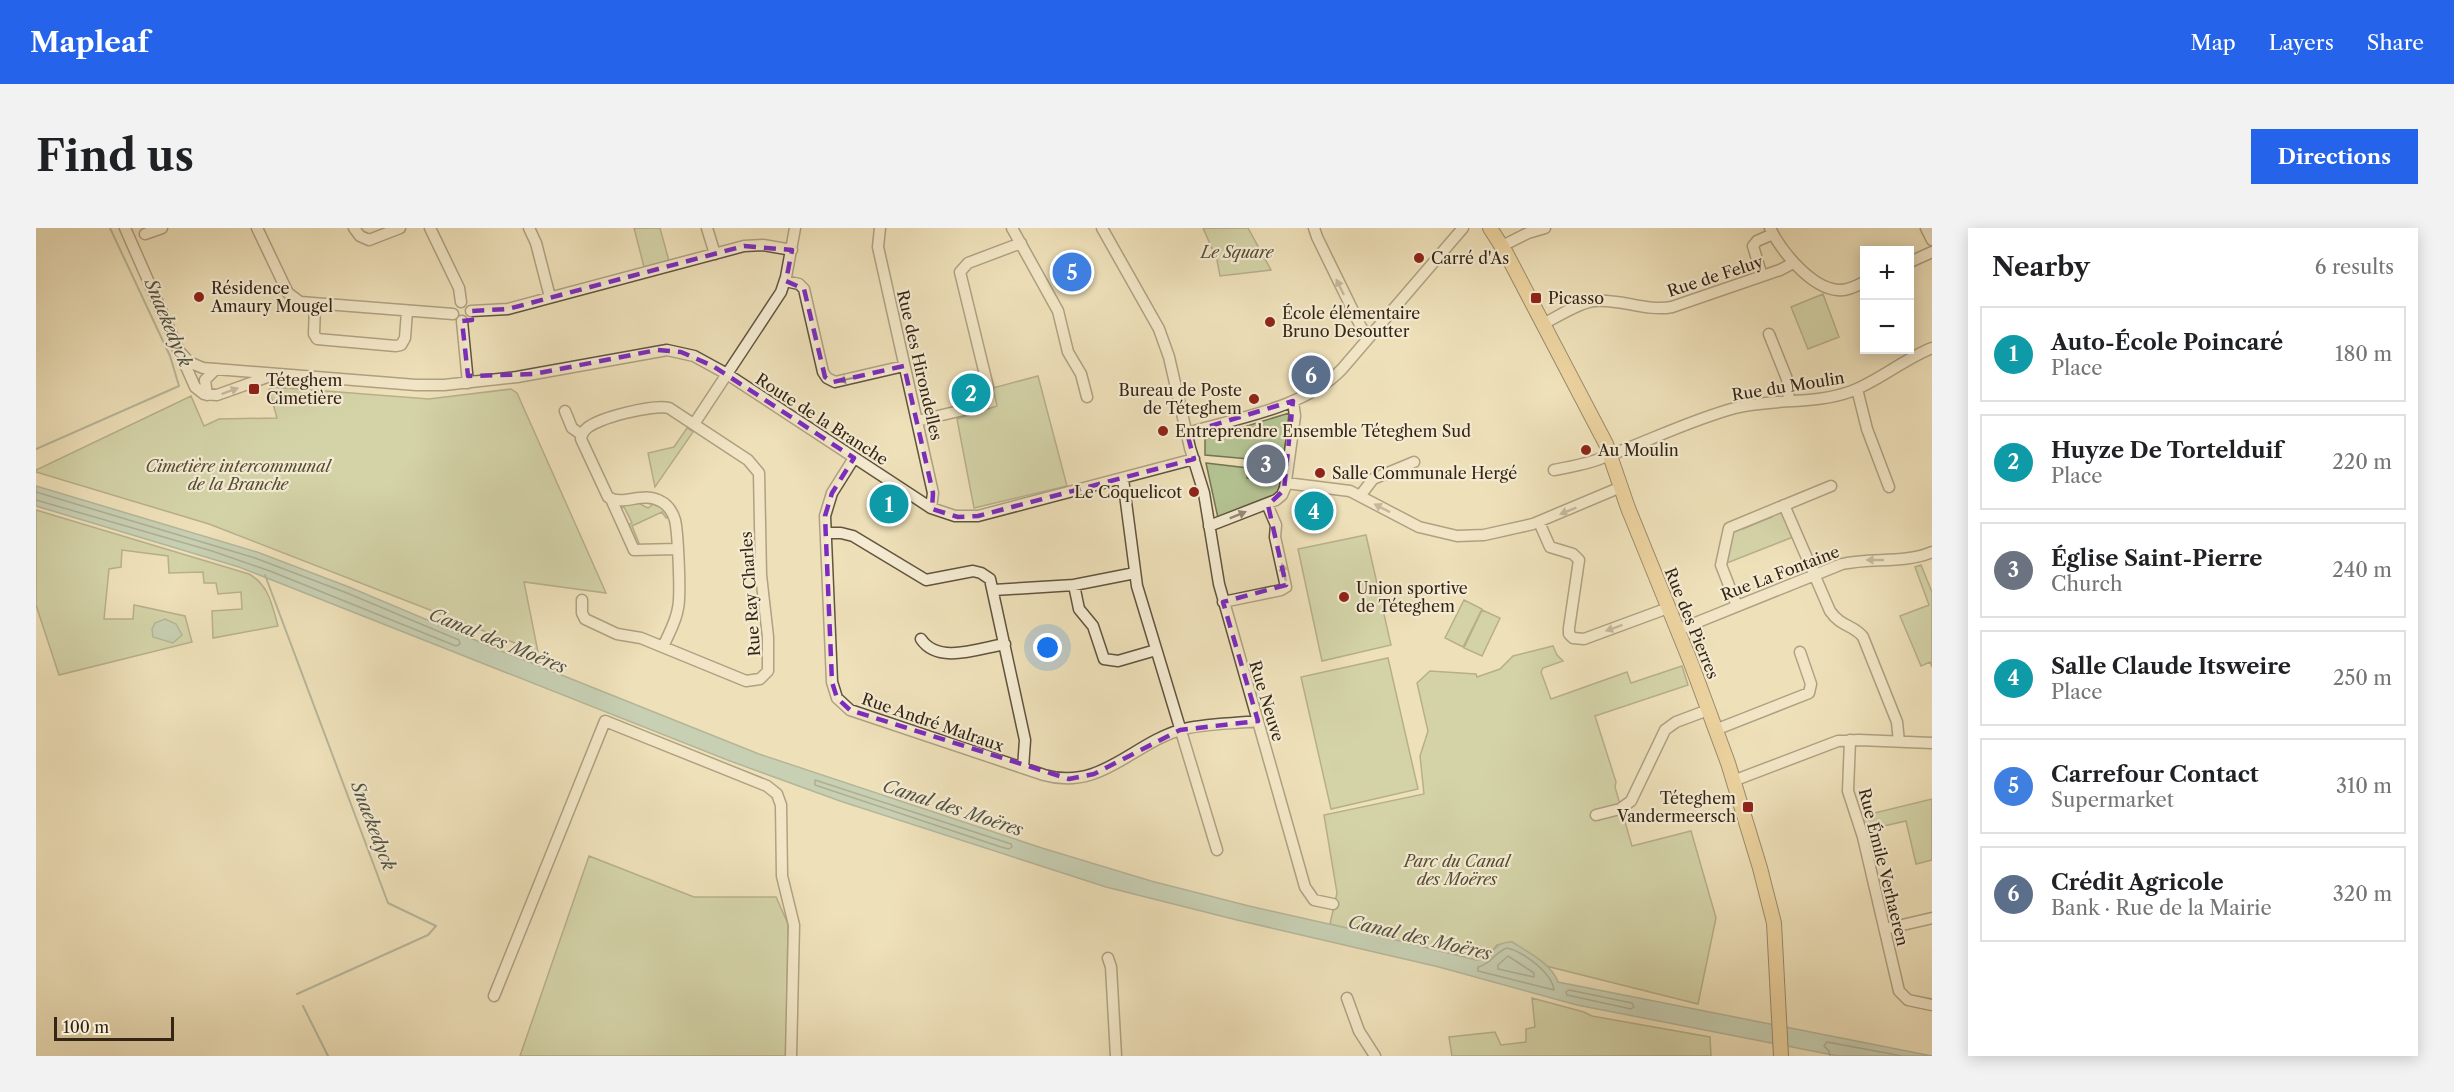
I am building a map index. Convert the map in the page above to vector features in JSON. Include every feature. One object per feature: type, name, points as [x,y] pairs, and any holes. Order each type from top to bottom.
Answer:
[{"type":"main road","name":"Rue des Pierres","points":[[1490,228],[1502,246],[1610,455],[1734,781],[1773,916],[1777,948],[1781,1054]]},
{"type":"street","points":[[125,228],[195,387],[207,395]]},
{"type":"street","points":[[145,234],[162,228]]},
{"type":"street","points":[[257,228],[288,293],[300,302],[469,318],[471,311],[468,305],[461,302]]},
{"type":"street","points":[[354,228],[362,238],[371,240],[400,228]]},
{"type":"street","points":[[430,228],[459,288],[461,302]]},
{"type":"street","points":[[529,228],[536,243],[550,297]]},
{"type":"street","points":[[707,228],[715,254]]},
{"type":"street","points":[[694,424],[781,292],[795,228]]},
{"type":"street","name":"Rue des Hirondelles","points":[[880,228],[878,247],[934,496],[931,508]]},
{"type":"street","points":[[1012,228],[1058,311],[1068,352],[1081,374],[1087,397]]},
{"type":"street","name":"Rue Neuve","points":[[1102,228],[1160,333],[1173,369],[1202,487],[1224,602],[1308,894],[1317,901],[1333,904]]},
{"type":"street","points":[[1314,228],[1320,245],[1361,327],[1369,337]]},
{"type":"street","points":[[1187,433],[1293,401],[1330,381],[1463,228]]},
{"type":"street","points":[[1450,243],[1470,228]]},
{"type":"street","points":[[1502,246],[1528,233],[1545,228]]},
{"type":"street","points":[[1926,228],[1932,240]]},
{"type":"street","points":[[1762,276],[1753,246],[1772,231]]},
{"type":"street","name":"Rue de Feluy","points":[[1772,231],[1782,250],[1793,263],[1832,289],[1846,290],[1860,284]]},
{"type":"street","points":[[917,421],[976,407],[985,401],[988,387],[960,272],[968,262],[1020,243]]},
{"type":"street","points":[[471,311],[504,310],[752,245],[792,250]]},
{"type":"street","points":[[1914,260],[1932,252]]},
{"type":"street","name":"Rue de Feluy","points":[[1543,324],[1591,302],[1657,309],[1669,308],[1783,269],[1793,263]]},
{"type":"street","points":[[785,281],[799,284],[804,289],[827,378],[835,382],[904,366]]},
{"type":"street","points":[[461,302],[454,306],[468,380]]},
{"type":"street","points":[[315,305],[314,332],[317,339],[364,344],[401,345],[405,338],[407,311]]},
{"type":"street","points":[[1768,334],[1787,379],[1789,400]]},
{"type":"street","name":"Rue du Moulin","points":[[1554,471],[1610,455],[1727,411],[1759,403],[1826,398],[1857,389],[1908,358],[1932,348]]},
{"type":"street","name":"Route de la Branche","points":[[178,350],[195,365],[216,369],[421,385],[534,374],[667,350],[694,356],[727,374],[931,508],[955,516],[975,517],[1194,459]]},
{"type":"street","points":[[207,395],[204,382],[207,375],[216,369]]},
{"type":"street","name":"Route de la Branche","points":[[207,395],[220,394],[277,374]]},
{"type":"street","points":[[1857,389],[1867,429],[1889,487]]},
{"type":"street","points":[[1209,526],[1281,497],[1286,483],[1295,416],[1293,401]]},
{"type":"street","name":"Rue Ray Charles","points":[[582,435],[587,428],[607,418],[659,407],[669,408],[752,463],[760,476],[761,575],[768,638],[768,669],[760,680],[746,681],[663,647],[617,634],[588,622],[583,616],[582,600]]},
{"type":"street","points":[[565,411],[572,428],[582,435],[582,443],[634,550],[677,549]]},
{"type":"street","name":"Rue André Malraux","points":[[854,458],[828,499],[825,513],[832,682],[839,701],[858,714],[1057,778],[1081,778],[1102,771],[1180,730],[1258,721]]},
{"type":"street","points":[[1360,496],[1372,478],[1414,462]]},
{"type":"street","points":[[1123,479],[1135,573],[1156,650],[1218,850]]},
{"type":"street","points":[[1286,483],[1346,490],[1419,527],[1454,536],[1484,535],[1539,522],[1621,487]]},
{"type":"street","points":[[1737,606],[1721,565],[1728,529],[1732,525],[1831,486]]},
{"type":"street","points":[[611,499],[620,501],[644,496],[664,503],[675,522],[679,606],[663,647]]},
{"type":"street","points":[[1224,602],[1286,587],[1275,537],[1276,525],[1267,504]]},
{"type":"street","points":[[1784,505],[1835,618],[1863,637],[1897,722],[1899,742]]},
{"type":"street","points":[[1539,522],[1550,547],[1575,555],[1579,560],[1569,628],[1569,634],[1573,638],[1584,639],[1668,608]]},
{"type":"street","points":[[826,534],[841,533],[853,536],[926,580],[971,572],[981,573],[990,579],[1026,743],[1023,768]]},
{"type":"street","name":"Rue La Fontaine","points":[[1678,630],[1856,561],[1905,560],[1932,552]]},
{"type":"street","points":[[994,590],[1074,585],[1135,573]]},
{"type":"street","points":[[1074,585],[1079,609],[1093,626],[1104,659],[1118,661],[1156,650]]},
{"type":"street","points":[[921,639],[932,650],[947,653],[1005,644]]},
{"type":"street","points":[[1716,730],[1809,693],[1811,684],[1800,652]]},
{"type":"street","points":[[1596,815],[1620,809],[1631,801],[1665,730],[1708,710]]},
{"type":"street","points":[[494,996],[605,722],[766,786],[779,796],[782,876],[794,925],[791,1056]]},
{"type":"street","points":[[1734,781],[1826,745],[1850,740],[1932,743]]},
{"type":"street","name":"Rue Émile Verhaeren","points":[[1850,740],[1848,791],[1863,837],[1899,991],[1906,999],[1932,1005]]},
{"type":"street","points":[[1885,929],[1932,918]]},
{"type":"street","points":[[1108,958],[1111,968],[1116,1056]]},
{"type":"street","points":[[1347,998],[1359,1031],[1375,1056]]},
{"type":"highlighted area","points":[[744,246],[792,250],[786,281],[804,289],[825,377],[833,382],[904,366],[933,493],[932,509],[958,517],[978,516],[1194,459],[1187,433],[1293,401],[1284,490],[1268,505],[1286,585],[1223,602],[1258,721],[1180,730],[1094,774],[1069,779],[850,710],[837,698],[832,682],[825,516],[832,493],[854,458],[713,366],[681,352],[657,350],[534,374],[468,376],[462,321],[472,320],[471,311],[508,309]]},
{"type":"green space","points":[[634,228],[660,228],[669,261],[644,267]]},
{"type":"green space","name":"Le Square","points":[[1203,228],[1248,228],[1271,270],[1220,276],[1217,260]]},
{"type":"green space","points":[[1823,294],[1839,337],[1808,349],[1791,307]]},
{"type":"green space","points":[[1038,376],[1067,486],[974,508],[957,419],[997,406],[993,388]]},
{"type":"green space","name":"Cimetière intercommunal de la Branche","points":[[274,387],[429,399],[511,389],[517,393],[606,593],[524,582],[538,652],[209,524],[36,472],[191,396],[204,426],[219,419],[277,418],[269,389]]},
{"type":"green space","points":[[1289,413],[1284,458],[1278,457],[1278,453],[1251,450],[1249,459],[1205,455],[1205,439]]},
{"type":"green space","points":[[687,428],[693,432],[655,487],[648,453],[674,447]]},
{"type":"green space","points":[[1206,463],[1248,468],[1247,478],[1274,482],[1275,478],[1282,479],[1276,496],[1218,518]]},
{"type":"green space","points":[[639,499],[640,504],[648,508],[656,502],[670,517],[666,518],[662,512],[632,526],[641,548],[637,548],[626,526],[632,523],[624,507],[618,509],[619,504]]},
{"type":"green space","points":[[36,510],[249,574],[265,590],[278,626],[213,638],[212,611],[242,609],[241,592],[218,594],[216,583],[204,583],[203,572],[169,573],[168,556],[122,550],[121,567],[109,569],[104,619],[133,619],[134,605],[185,616],[192,642],[59,675],[36,605]]},
{"type":"green space","points":[[1779,511],[1784,513],[1793,537],[1727,563],[1730,533],[1738,527],[1743,529],[1772,517],[1773,513]]},
{"type":"green space","name":"Union sportive de Téteghem","points":[[1366,535],[1391,645],[1322,661],[1298,549]]},
{"type":"green space","points":[[1921,565],[1932,592],[1932,667],[1930,662],[1921,666],[1900,616],[1929,605],[1915,567]]},
{"type":"green space","points":[[1464,600],[1482,609],[1463,647],[1445,638]]},
{"type":"green space","points":[[1482,610],[1500,618],[1482,656],[1464,648]]},
{"type":"green space","name":"Parc du Canal des Moëres","points":[[1553,646],[1563,661],[1543,668],[1541,672],[1551,699],[1627,672],[1631,683],[1682,666],[1688,685],[1595,716],[1616,782],[1615,787],[1632,846],[1691,831],[1716,918],[1698,1004],[1546,966],[1512,942],[1497,945],[1487,957],[1476,960],[1330,924],[1337,893],[1324,815],[1424,794],[1420,756],[1428,731],[1417,683],[1430,671],[1476,674],[1477,677],[1500,669],[1513,656]]},
{"type":"green space","points":[[1388,658],[1418,789],[1331,809],[1301,677]]},
{"type":"green space","points":[[1932,799],[1932,860],[1916,864],[1906,821],[1866,830],[1862,816]]},
{"type":"green space","points":[[589,856],[694,897],[776,897],[788,924],[786,1056],[520,1056]]},
{"type":"green space","points":[[1532,998],[1592,1016],[1710,1037],[1711,1056],[1452,1056],[1449,1037],[1495,1032],[1501,1045],[1526,1042],[1526,1029],[1535,1027]]},
{"type":"water","points":[[36,486],[257,552],[349,587],[759,754],[1042,848],[1151,881],[1476,960],[1486,957],[1500,944],[1512,942],[1545,964],[1558,982],[1932,1056],[1838,1056],[1577,1005],[1439,967],[1106,887],[840,801],[730,761],[239,567],[36,506]]},
{"type":"water","points":[[165,619],[176,624],[182,635],[173,643],[153,637],[152,629],[155,623]]},
{"type":"waterway","name":"Snaekedyck","points":[[36,449],[179,386],[170,356],[110,228]]},
{"type":"waterway","name":"Snaekedyck","points":[[265,575],[388,903],[436,926],[428,935],[297,994]]},
{"type":"waterway","name":"Snaekedyck","points":[[303,1006],[328,1056]]},
{"type":"place","name":"Carré d'As","points":[[1419,258]]},
{"type":"place","name":"Carrefour Contact","points":[[1072,272]]},
{"type":"place","name":"Résidence Amaury Mougel","points":[[199,297]]},
{"type":"place","name":"Picasso","points":[[1536,298]]},
{"type":"place","name":"École élémentaire Bruno Desoutter","points":[[1270,322]]},
{"type":"place","name":"Crédit Agricole","points":[[1311,375]]},
{"type":"place","name":"Téteghem Cimetière","points":[[254,389]]},
{"type":"place","name":"Huyze De Tortelduif","points":[[971,393]]},
{"type":"place","name":"Bureau de Poste de Téteghem","points":[[1254,399]]},
{"type":"place","name":"Entreprendre Ensemble Téteghem Sud","points":[[1163,431]]},
{"type":"place","name":"Au Moulin","points":[[1586,450]]},
{"type":"place","name":"Église Saint-Pierre","points":[[1266,464]]},
{"type":"place","name":"Salle Communale Hergé","points":[[1320,473]]},
{"type":"place","name":"Le Coquelicot","points":[[1194,492]]},
{"type":"place","name":"Auto-École Poincaré","points":[[889,504]]},
{"type":"place","name":"Salle Claude Itsweire","points":[[1314,511]]},
{"type":"place","name":"Union sportive de Téteghem","points":[[1344,597]]},
{"type":"place","name":"Téteghem Vandermeersch","points":[[1748,807]]},
{"type":"water label","name":"Canal des Moëres","points":[[498,641]]},
{"type":"water label","name":"Canal des Moëres","points":[[953,808]]},
{"type":"water label","name":"Canal des Moëres","points":[[1420,938]]}]
